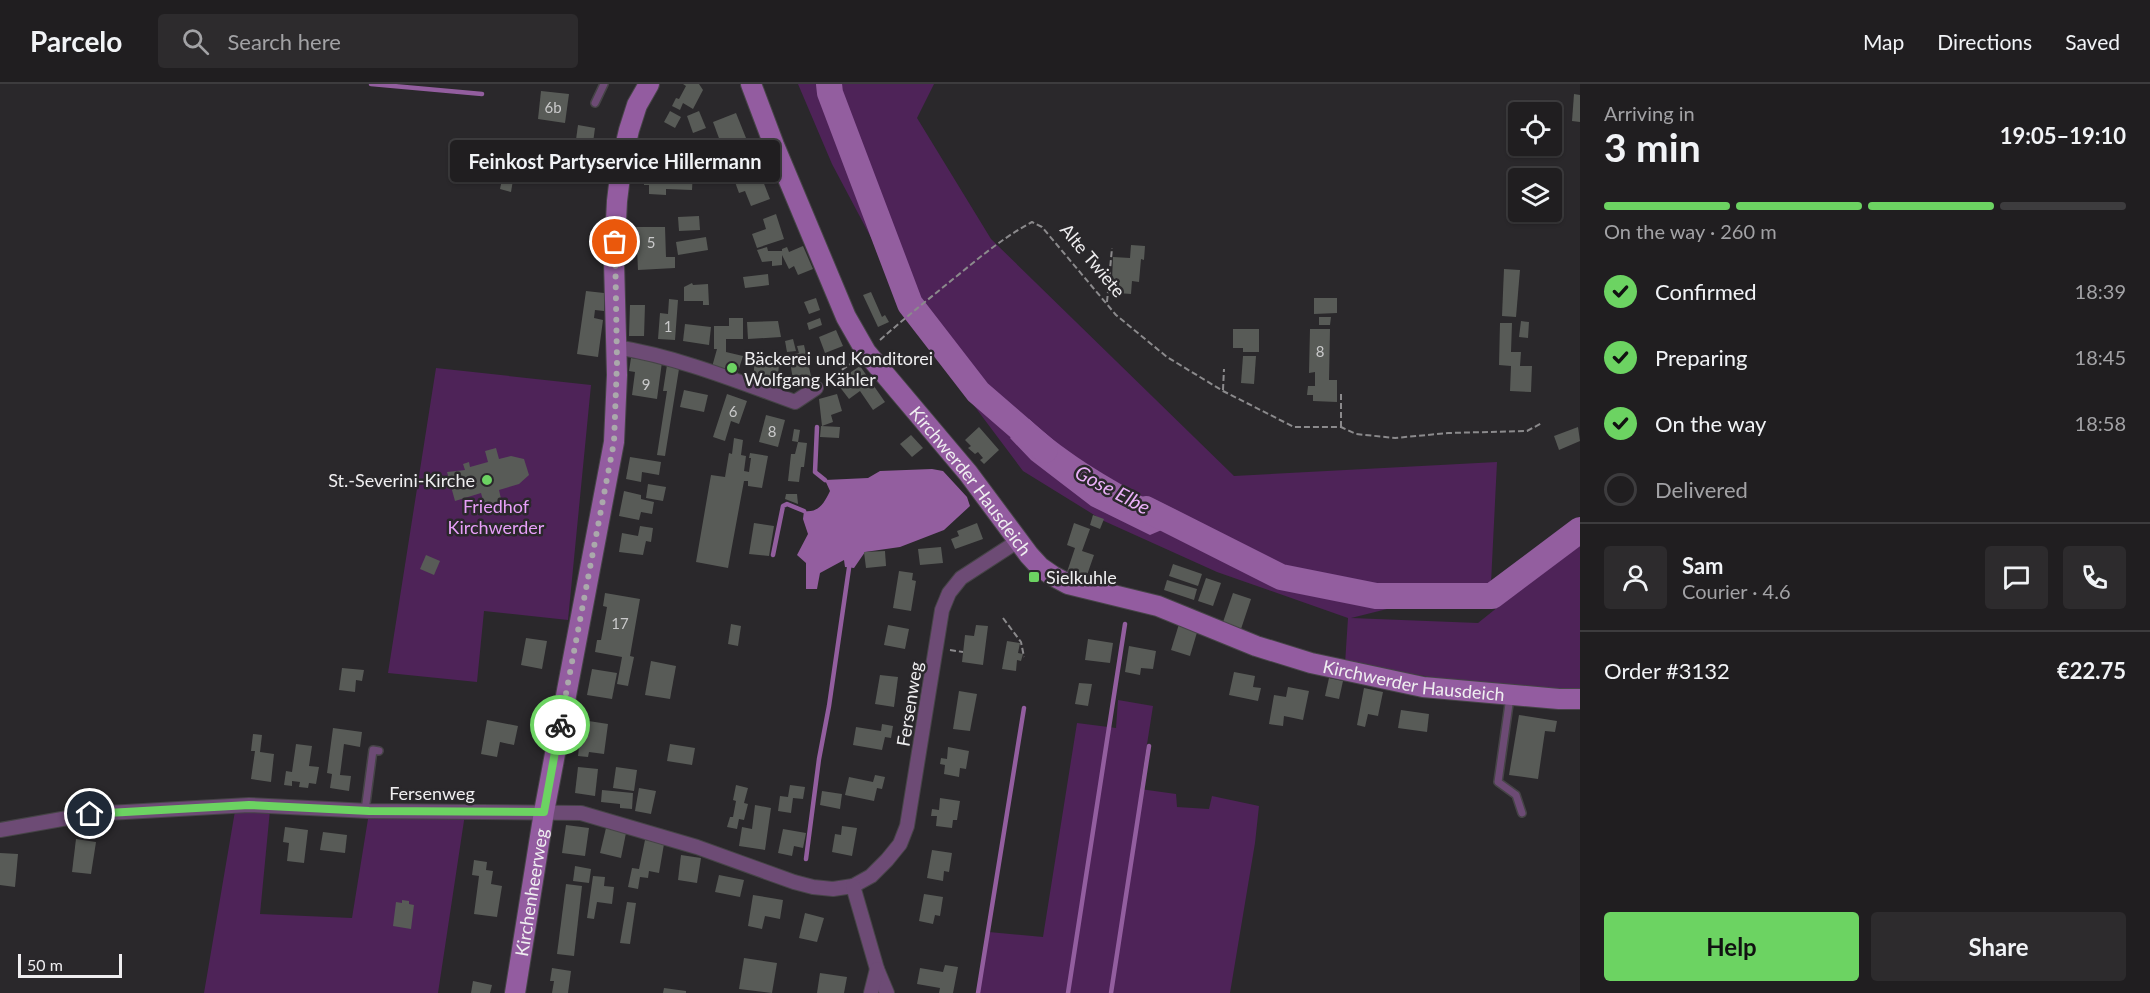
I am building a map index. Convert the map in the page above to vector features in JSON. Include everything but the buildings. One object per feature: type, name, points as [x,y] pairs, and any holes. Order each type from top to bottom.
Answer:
[{"type":"street","name":"Kirchwerder Hausdeich","points":[[751,84],[772,141],[846,317],[866,352],[968,473],[1040,567],[1068,584],[1158,606],[1279,654],[1345,672],[1423,687],[1580,699]]},
{"type":"street","name":"Kirchenheerweg","points":[[515,993],[544,812],[614,442],[616,347],[614,262],[617,201],[622,160],[629,130],[637,105],[647,85]]},
{"type":"street","points":[[616,347],[644,351],[795,402],[816,388]]},
{"type":"street","name":"Fersenweg","points":[[0,830],[90,814],[249,805],[365,811],[581,813],[697,847],[794,882],[832,889],[853,886],[871,876],[887,860],[900,844],[906,826],[942,610],[949,593],[961,578],[1018,541]]},
{"type":"street","points":[[853,886],[876,969],[888,993]]},
{"type":"street","points":[[871,993],[876,969]]},
{"type":"lane","points":[[595,103],[604,84]]},
{"type":"lane","points":[[1510,695],[1498,782],[1516,795],[1522,813]]},
{"type":"lane","points":[[365,811],[373,750],[379,751]]},
{"type":"path","name":"Alte Twiete","points":[[816,388],[866,352],[926,299],[986,251],[1032,222],[1042,227],[1116,315],[1167,357],[1223,391],[1294,426],[1341,427],[1356,434],[1395,438],[1448,433],[1527,431],[1542,423]]},
{"type":"path","points":[[1107,302],[1112,248]]},
{"type":"path","points":[[1223,391],[1224,369]]},
{"type":"path","points":[[1341,393],[1341,427]]},
{"type":"path","points":[[1003,618],[1021,642],[1024,657]]},
{"type":"green space","points":[[798,84],[934,84],[917,118],[991,239],[1234,476],[1497,462],[1491,583],[1351,618],[1478,623],[1580,541],[1580,690],[1556,691],[1438,678],[1345,664],[1348,618],[1217,572],[1104,521],[1023,471],[927,343],[832,164]]},
{"type":"green space","name":"Friedhof Kirchwerder","points":[[436,368],[591,385],[568,620],[484,611],[477,682],[388,673]]},
{"type":"green space","points":[[1118,700],[1153,706],[1140,789],[1176,794],[1177,807],[1209,809],[1212,796],[1259,806],[1230,993],[979,993],[989,932],[1043,937],[1077,723],[1116,728]]},
{"type":"green space","points":[[270,810],[260,914],[352,918],[368,819],[465,814],[438,993],[204,993],[235,811]]},
{"type":"water","points":[[1029,419],[1084,462],[1185,520],[1150,535],[1091,506],[1031,460],[1010,438]]},
{"type":"water","points":[[932,469],[943,471],[967,497],[970,506],[944,530],[900,547],[865,552],[854,568],[845,567],[844,560],[820,573],[817,589],[806,589],[806,563],[797,555],[808,534],[803,519],[804,511],[817,509],[823,503],[830,491],[825,480],[868,478],[880,471]]},
{"type":"waterway","points":[[371,84],[482,94]]},
{"type":"waterway","name":"Gose Elbe","points":[[829,84],[830,93],[910,304],[978,392],[1045,450]]},
{"type":"waterway","points":[[817,427],[815,472],[825,480]]},
{"type":"waterway","points":[[773,555],[783,506],[787,504],[804,511]]},
{"type":"waterway","name":"Gose Elbe","points":[[1146,509],[1281,577],[1376,596],[1492,596],[1580,530]]},
{"type":"waterway","points":[[806,859],[849,568]]},
{"type":"waterway","points":[[1068,993],[1125,624]]},
{"type":"waterway","points":[[978,993],[1024,708]]},
{"type":"waterway","points":[[1111,993],[1149,746]]},
{"type":"way so far","points":[[560,725],[614,442],[617,362],[615,242]]},
{"type":"place","name":"Feinkost Partyservice Hillermann","points":[[615,242]]},
{"type":"place","name":"Bäckerei und Konditorei Wolfgang Kähler","points":[[732,368]]},
{"type":"place","name":"St.-Severini-Kirche","points":[[487,480]]},
{"type":"place","name":"Sielkuhle","points":[[1034,577]]},
{"type":"route","points":[[90,814],[249,805],[369,811],[544,812],[560,725]]}]
